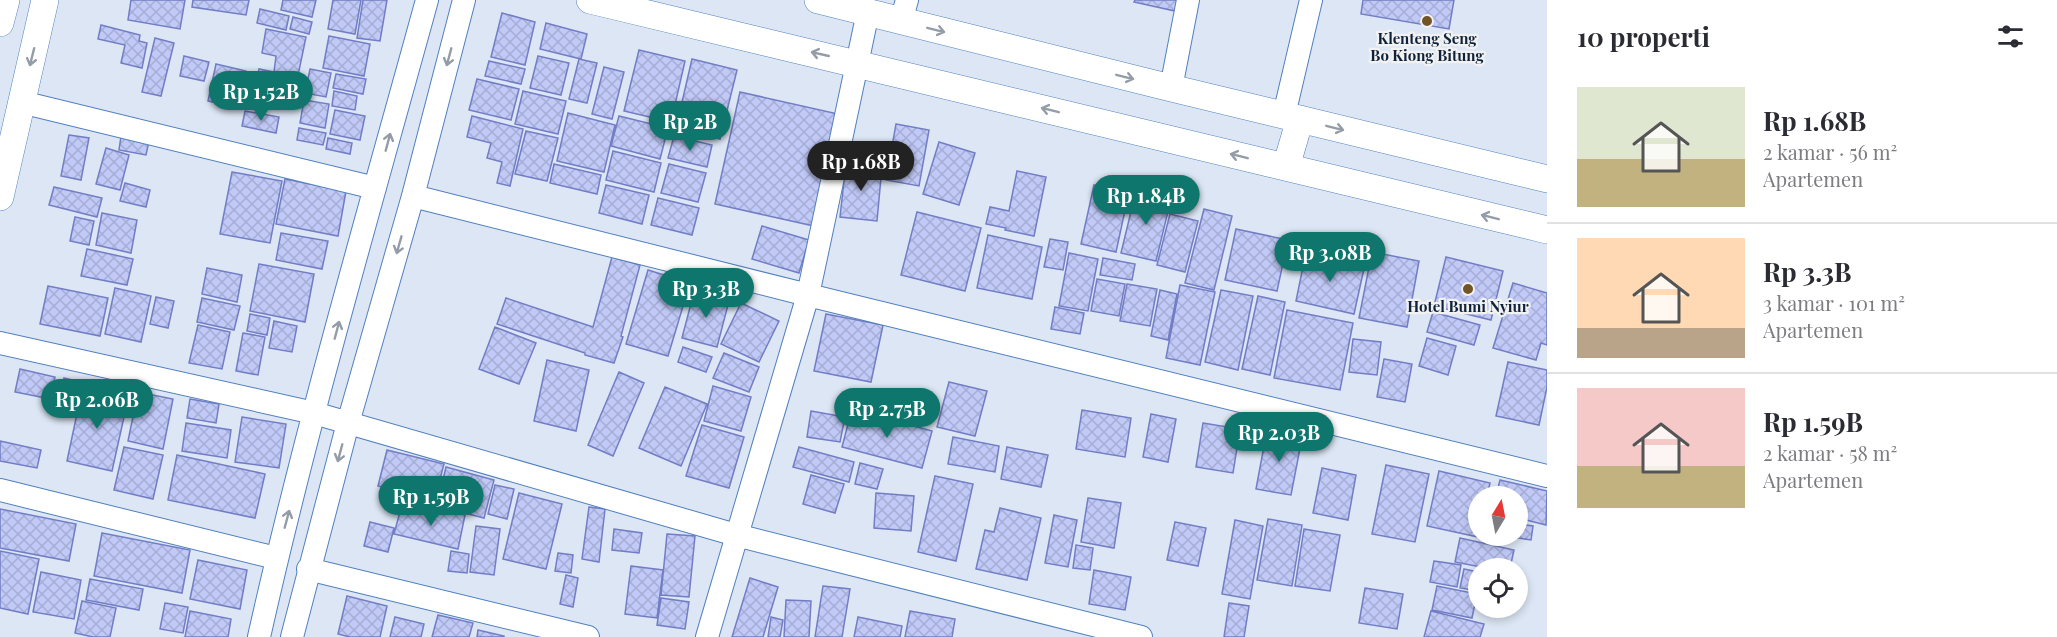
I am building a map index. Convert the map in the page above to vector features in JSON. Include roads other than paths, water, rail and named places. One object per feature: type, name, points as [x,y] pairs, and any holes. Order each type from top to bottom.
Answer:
[{"type":"street","points":[[0,23],[6,0]]},
{"type":"street","points":[[0,197],[45,0]]},
{"type":"street","points":[[259,637],[276,558],[314,413],[427,0]]},
{"type":"street","points":[[291,637],[348,423],[413,196],[464,0]]},
{"type":"street","points":[[590,0],[1547,231]]},
{"type":"street","points":[[818,0],[868,12],[904,10],[1171,88],[1547,179]]},
{"type":"street","points":[[1171,88],[1188,0]]},
{"type":"street","points":[[1286,167],[1311,0]]},
{"type":"street","points":[[707,637],[807,295],[868,12]]},
{"type":"street","points":[[21,102],[375,188]]},
{"type":"street","points":[[413,196],[1547,476]]},
{"type":"street","points":[[0,343],[314,413],[736,535],[1141,637]]},
{"type":"street","points":[[0,490],[276,558]]},
{"type":"street","points":[[308,569],[588,637]]},
{"type":"place","name":"Klenteng Seng Bo Kiong Bitung","points":[[1427,21]]},
{"type":"place","name":"Hotel Bumi Nyiur","points":[[1468,289]]}]
